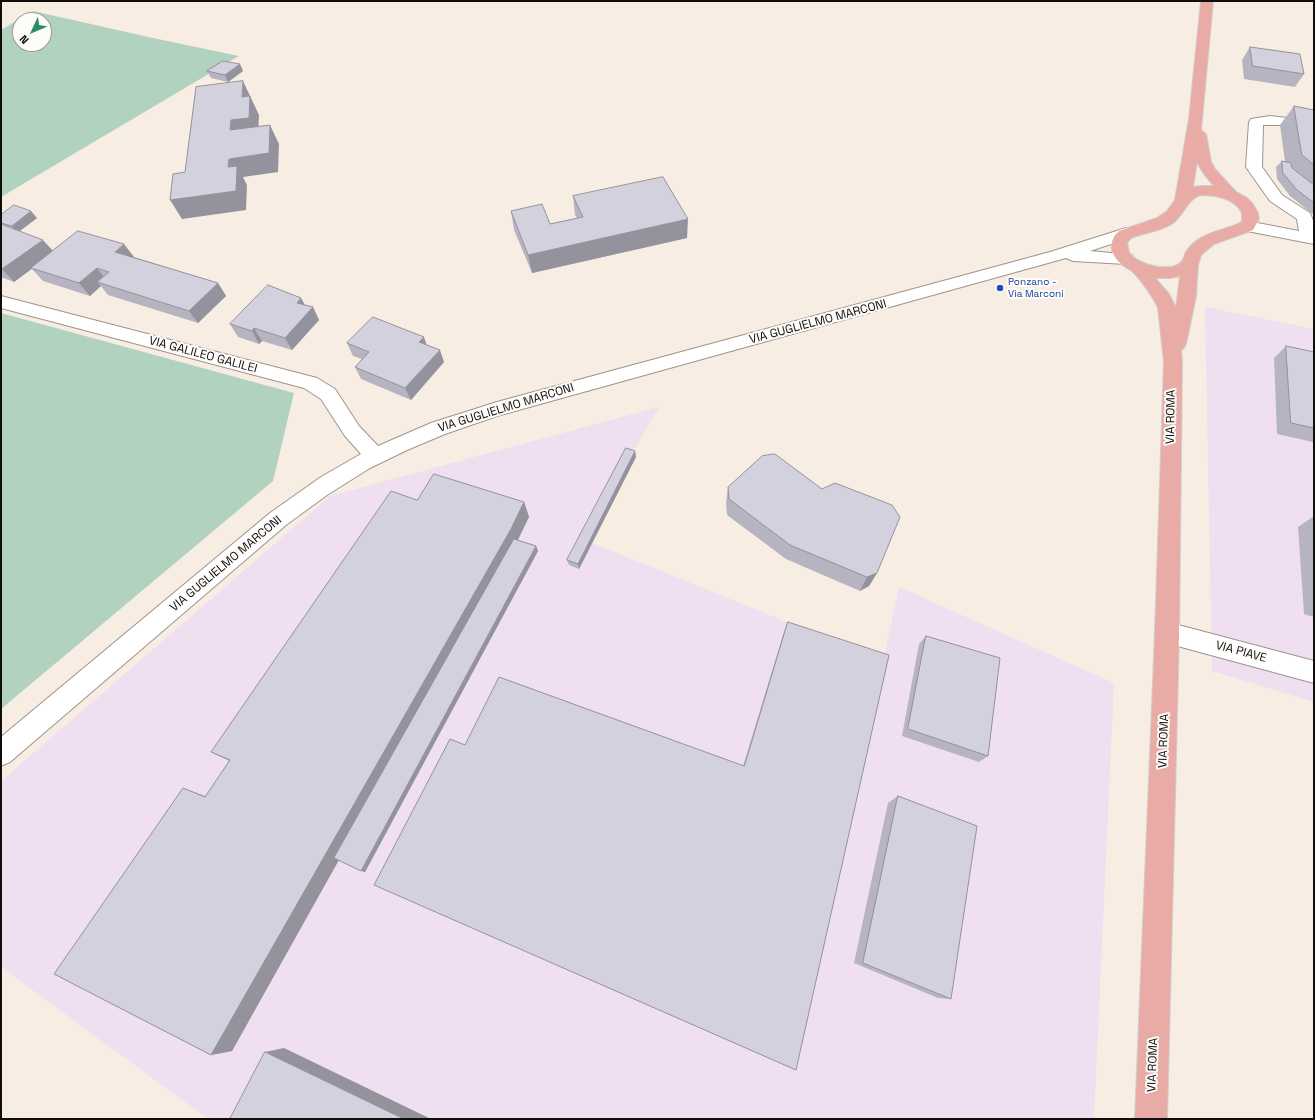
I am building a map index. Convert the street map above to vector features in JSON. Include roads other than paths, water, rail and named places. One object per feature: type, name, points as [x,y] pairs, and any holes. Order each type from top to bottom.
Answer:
[{"type":"main road","points":[[1183,200],[1196,119],[1207,1]]},
{"type":"main road","points":[[1196,119],[1204,162],[1209,171],[1231,196]]},
{"type":"main road","points":[[1126,233],[1148,228],[1164,222],[1178,210],[1183,200],[1189,193],[1197,191],[1219,192],[1231,196],[1248,208],[1252,215],[1251,222],[1247,226],[1219,236],[1196,249],[1189,264],[1185,269],[1178,272],[1169,274],[1147,271],[1132,263]]},
{"type":"main road","name":"VIA ROMA","points":[[1126,233],[1120,238],[1118,245],[1120,252],[1132,263],[1163,298],[1167,308],[1173,362],[1167,633],[1151,1119]]},
{"type":"main road","name":"VIA ROMA","points":[[1173,362],[1188,294],[1189,264]]},
{"type":"street","points":[[1247,226],[1310,238],[1304,217],[1276,198],[1254,167],[1256,122],[1266,119],[1279,119],[1314,126]]},
{"type":"street","name":"VIA GUGLIELMO MARCONI","points":[[1,753],[278,519],[311,494],[344,472],[375,456],[446,425],[497,408],[1056,256],[1126,233]]},
{"type":"street","name":"VIA GUGLIELMO MARCONI","points":[[1056,256],[1102,257],[1132,263]]},
{"type":"street","name":"VIA GALILEO GALILEI","points":[[1,302],[310,383],[328,394],[352,431],[375,456]]},
{"type":"street","name":"VIA PIAVE","points":[[1167,633],[1314,672]]},
{"type":"place","name":"Ponzano - Via Marconi","points":[[1000,288]]}]
